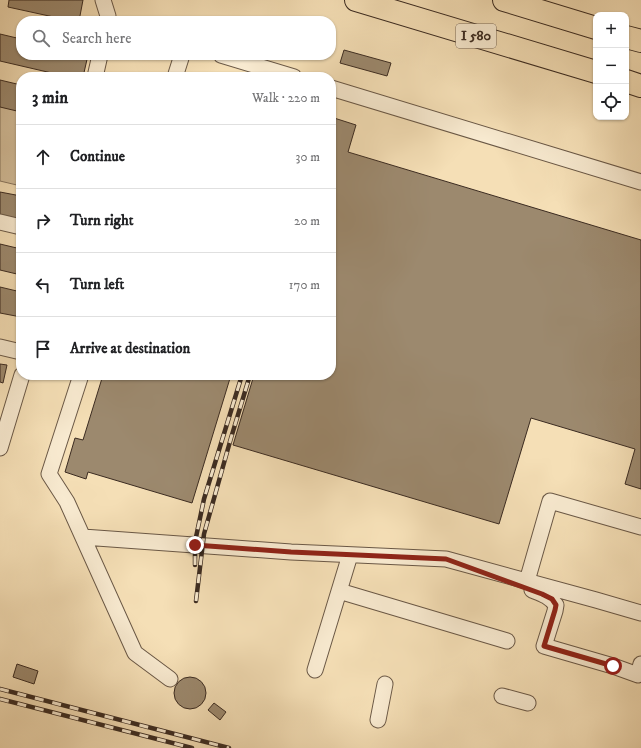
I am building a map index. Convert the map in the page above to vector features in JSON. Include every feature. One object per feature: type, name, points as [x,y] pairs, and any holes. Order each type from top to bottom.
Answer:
[{"type":"highway","name":"I 580","points":[[356,0],[593,71]]},
{"type":"highway","points":[[504,0],[593,27]]},
{"type":"highway","points":[[629,38],[641,41]]},
{"type":"highway","points":[[629,82],[641,86]]},
{"type":"street","points":[[103,0],[108,16]]},
{"type":"street","points":[[96,72],[99,60]]},
{"type":"street","points":[[177,72],[180,60]]},
{"type":"street","points":[[238,60],[277,72]]},
{"type":"street","points":[[336,90],[641,182]]},
{"type":"street","points":[[0,222],[16,226]]},
{"type":"street","points":[[0,347],[16,351]]},
{"type":"street","points":[[0,448],[20,380]]},
{"type":"street","points":[[79,380],[49,474],[67,502],[134,653],[170,679]]},
{"type":"street","points":[[527,581],[550,501],[641,526]]},
{"type":"street","points":[[83,537],[291,552],[446,559],[641,613]]},
{"type":"street","points":[[315,670],[350,555]]},
{"type":"street","points":[[446,559],[552,599],[556,605],[544,646],[613,666],[638,675],[641,664]]},
{"type":"street","points":[[339,591],[507,641]]},
{"type":"street","points":[[378,720],[385,684]]},
{"type":"street","points":[[502,696],[528,703]]},
{"type":"shaded area","points":[[0,106],[16,110],[16,185],[0,181]]},
{"type":"building","points":[[9,0],[83,0],[80,16],[49,16],[8,7]]},
{"type":"building","points":[[0,34],[16,38],[16,60],[87,60],[84,72],[47,72],[0,61]]},
{"type":"building","points":[[344,50],[391,63],[387,76],[340,63]]},
{"type":"building","points":[[0,80],[16,84],[16,111],[0,107]]},
{"type":"building","points":[[336,119],[356,125],[348,152],[641,240],[641,489],[625,484],[635,449],[531,418],[499,524],[233,445],[252,380],[336,380]]},
{"type":"building","points":[[0,192],[16,195],[16,221],[0,218]]},
{"type":"building","points":[[0,244],[16,248],[16,274],[0,270]]},
{"type":"building","points":[[0,287],[16,291],[16,316],[0,313]]},
{"type":"building","points":[[0,364],[7,365],[3,383],[0,382]]},
{"type":"building","points":[[101,380],[229,380],[192,503],[88,472],[86,479],[65,472],[75,438],[83,440]]},
{"type":"building","points":[[17,664],[38,671],[34,684],[13,677]]},
{"type":"building","points":[[187,677],[193,677],[202,681],[206,693],[202,705],[193,709],[187,709],[178,705],[174,696],[174,690],[178,681]]},
{"type":"building","points":[[214,703],[226,712],[220,720],[208,710]]},
{"type":"railway","points":[[195,565],[195,542],[204,499],[240,380]]},
{"type":"railway","points":[[196,601],[204,534],[248,380]]},
{"type":"railway","points":[[0,689],[229,748]]},
{"type":"railway","points":[[0,699],[192,748]]},
{"type":"route","points":[[195,545],[291,552],[446,559],[552,599],[556,605],[544,646],[581,658],[613,666]]}]
